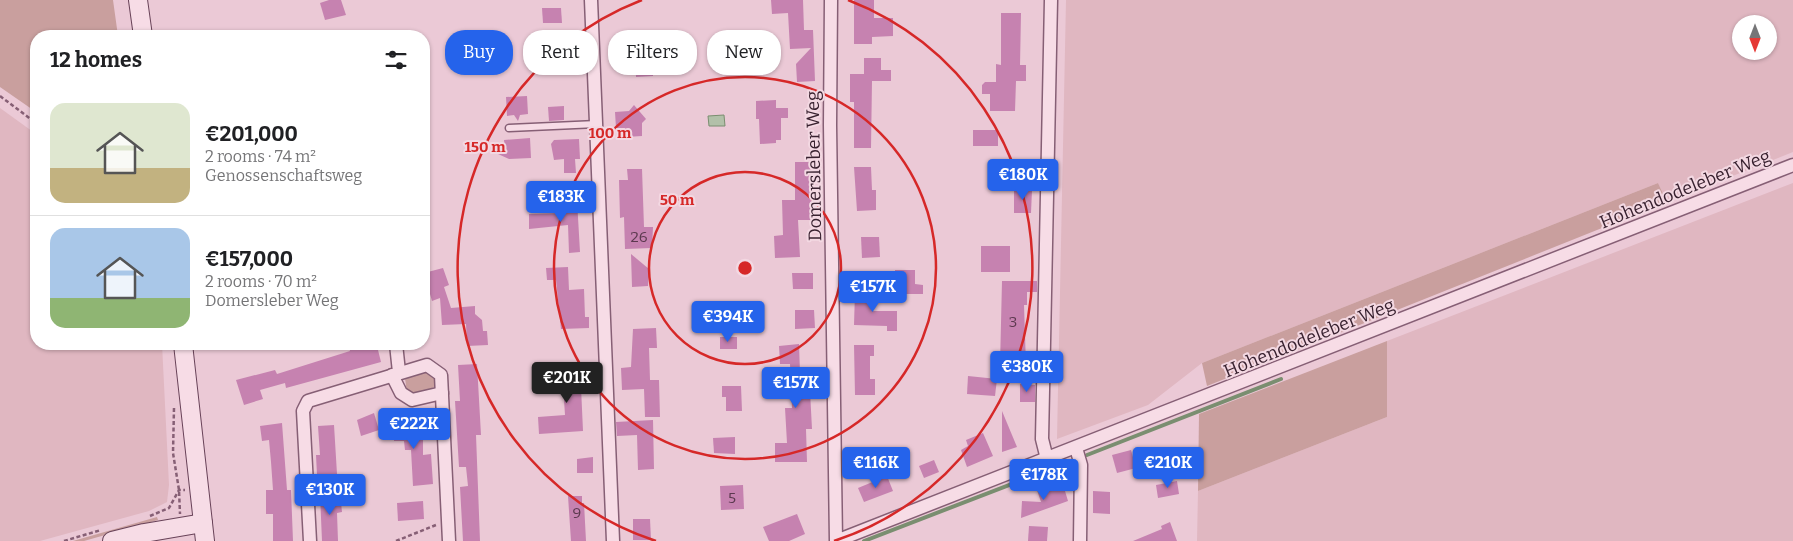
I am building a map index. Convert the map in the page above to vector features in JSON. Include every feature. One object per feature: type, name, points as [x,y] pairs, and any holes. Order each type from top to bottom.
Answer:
[{"type":"main road","points":[[138,0],[142,30]]},
{"type":"main road","points":[[184,350],[205,541]]},
{"type":"main road","points":[[112,541],[144,533],[203,523]]},
{"type":"street","points":[[591,0],[614,541]]},
{"type":"street","name":"Domersleber Weg","points":[[831,0],[830,125],[836,541]]},
{"type":"street","points":[[1047,459],[1042,439],[1050,0]]},
{"type":"street","name":"Hohendodeleber Weg","points":[[836,541],[1793,166]]},
{"type":"street","points":[[396,350],[395,374],[401,394],[412,400],[442,393]]},
{"type":"street","points":[[310,541],[303,411],[308,401],[427,365],[441,375],[449,541]]},
{"type":"street","points":[[1076,448],[1081,465],[1080,541]]},
{"type":"lane","points":[[509,128],[597,124]]},
{"type":"path","points":[[0,96],[30,118]]},
{"type":"path","points":[[174,399],[173,453],[180,490],[179,506]]},
{"type":"path","points":[[396,541],[448,520]]},
{"type":"shaded area","points":[[0,0],[113,0],[117,30],[30,30],[30,108],[0,87]]},
{"type":"shaded area","points":[[1066,0],[1793,0],[1793,152],[1667,202],[1658,183],[1202,363],[1148,405],[1057,439]]},
{"type":"shaded area","points":[[0,108],[30,130],[30,350],[162,350],[169,485],[167,502],[149,511],[40,541],[0,541]]},
{"type":"shaded area","points":[[724,115],[725,126],[709,126],[708,116]]},
{"type":"shaded area","points":[[1658,183],[1667,202],[1207,386],[1202,363]]},
{"type":"shaded area","points":[[1793,183],[1793,541],[1197,541],[1198,491],[1387,417],[1387,341]]},
{"type":"shaded area","points":[[1387,341],[1387,417],[1198,491],[1199,414]]},
{"type":"shaded area","points":[[428,371],[433,374],[437,384],[423,392],[407,393],[405,378]]},
{"type":"shaded area","points":[[157,517],[158,520],[84,541],[73,541]]},
{"type":"building","points":[[329,0],[341,0],[346,15],[325,20],[320,3]]},
{"type":"building","points":[[771,0],[803,0],[804,30],[813,30],[815,81],[797,82],[796,64],[811,48],[790,49],[788,13],[772,14]]},
{"type":"building","points":[[854,0],[874,0],[874,18],[893,18],[893,36],[872,37],[872,44],[854,44]]},
{"type":"building","points":[[542,8],[561,8],[562,23],[543,23]]},
{"type":"building","points":[[1001,13],[1021,13],[1020,65],[1026,65],[1026,81],[1016,81],[1015,111],[990,111],[990,94],[982,94],[982,85],[985,82],[996,82],[996,64],[1001,65]]},
{"type":"building","points":[[864,58],[881,58],[881,70],[891,70],[891,81],[872,81],[871,148],[854,148],[854,102],[850,102],[850,74],[864,74]]},
{"type":"building","points":[[636,75],[653,75],[653,76],[636,77]]},
{"type":"building","points":[[527,96],[528,114],[520,115],[518,121],[514,115],[507,116],[506,97]]},
{"type":"building","points":[[776,100],[776,108],[788,108],[788,118],[781,118],[781,140],[776,140],[776,143],[760,144],[759,119],[756,119],[756,101]]},
{"type":"building","points":[[634,105],[646,119],[642,123],[642,136],[626,137],[625,128],[616,128],[615,112],[629,111]]},
{"type":"building","points":[[564,106],[564,120],[549,121],[548,107]]},
{"type":"building","points":[[973,130],[998,130],[998,146],[973,146]]},
{"type":"building","points":[[530,138],[531,158],[509,159],[498,154],[505,150],[504,140]]},
{"type":"building","points":[[579,139],[580,159],[575,159],[576,173],[564,173],[564,159],[554,160],[551,144],[554,140]]},
{"type":"building","points":[[795,162],[810,162],[814,220],[798,220],[800,257],[775,258],[774,236],[783,235],[782,200],[795,200]]},
{"type":"building","points":[[854,167],[871,167],[872,190],[876,190],[876,210],[857,211]]},
{"type":"building","points":[[627,169],[642,169],[644,227],[653,227],[652,248],[625,249],[624,217],[620,218],[619,180],[628,180]]},
{"type":"building","points":[[1014,189],[1032,190],[1031,213],[1014,213]]},
{"type":"building","points":[[577,200],[580,252],[569,253],[568,225],[529,229],[529,214],[563,213],[562,201]]},
{"type":"building","points":[[861,237],[879,237],[880,257],[862,258]]},
{"type":"building","points":[[981,246],[1010,246],[1010,272],[981,272]]},
{"type":"building","points":[[631,254],[649,269],[648,286],[632,287]]},
{"type":"building","points":[[568,267],[569,290],[584,289],[585,317],[589,317],[589,328],[561,329],[556,280],[547,280],[546,268]]},
{"type":"building","points":[[443,268],[449,285],[444,287],[451,308],[475,306],[475,314],[482,320],[483,331],[487,331],[488,345],[467,346],[466,324],[442,325],[440,298],[432,301],[430,294],[430,271]]},
{"type":"building","points":[[895,270],[915,270],[915,284],[923,285],[923,294],[895,294]]},
{"type":"building","points":[[792,273],[813,273],[813,289],[793,289]]},
{"type":"building","points":[[1002,281],[1037,281],[1037,292],[1027,292],[1027,305],[1024,305],[1026,365],[1000,365]]},
{"type":"building","points":[[855,292],[873,293],[873,311],[897,311],[897,331],[887,331],[887,326],[854,325]]},
{"type":"building","points":[[795,310],[814,310],[815,328],[795,329]]},
{"type":"building","points":[[656,328],[657,348],[649,348],[650,380],[659,380],[660,417],[645,417],[644,389],[622,390],[621,368],[631,367],[633,329]]},
{"type":"building","points":[[720,337],[737,337],[737,349],[720,349]]},
{"type":"building","points":[[799,344],[800,373],[814,372],[814,391],[810,391],[812,429],[806,429],[807,462],[775,462],[775,443],[787,443],[785,408],[792,408],[790,364],[780,364],[779,346]]},
{"type":"building","points":[[854,345],[874,345],[874,356],[870,356],[870,379],[875,379],[875,395],[855,395]]},
{"type":"building","points":[[378,350],[381,362],[286,388],[285,383],[260,390],[263,399],[244,405],[236,380],[275,370],[277,374],[350,351]]},
{"type":"building","points":[[477,364],[481,435],[476,435],[480,541],[463,541],[460,487],[468,486],[466,467],[459,467],[455,401],[460,401],[458,365]]},
{"type":"building","points":[[580,365],[583,431],[539,434],[538,417],[565,415],[563,385],[559,386],[558,366]]},
{"type":"building","points":[[968,376],[997,379],[995,396],[967,394]]},
{"type":"building","points":[[1020,384],[1035,385],[1035,402],[1020,402]]},
{"type":"building","points":[[722,386],[741,386],[742,411],[726,411],[726,397],[722,397]]},
{"type":"building","points":[[1002,411],[1017,447],[1002,452]]},
{"type":"building","points":[[374,413],[379,430],[361,436],[357,420]]},
{"type":"building","points":[[393,417],[415,417],[416,438],[423,438],[423,455],[431,454],[433,484],[413,486],[411,450],[405,450],[404,441],[394,441]]},
{"type":"building","points":[[653,420],[654,469],[638,470],[637,435],[617,436],[616,422]]},
{"type":"building","points":[[282,423],[287,490],[291,490],[293,541],[273,541],[273,514],[266,514],[266,490],[273,490],[269,440],[262,441],[260,426]]},
{"type":"building","points":[[334,425],[337,474],[317,475],[316,455],[320,455],[318,426]]},
{"type":"building","points":[[983,433],[993,456],[967,467],[961,450],[968,446],[966,440]]},
{"type":"building","points":[[735,437],[735,454],[714,453],[713,438]]},
{"type":"building","points":[[1131,450],[1136,468],[1117,473],[1112,455]]},
{"type":"building","points":[[593,457],[593,473],[577,473],[577,459]]},
{"type":"building","points":[[934,460],[939,472],[924,478],[919,466]]},
{"type":"building","points":[[1073,467],[1072,480],[1063,483],[1059,473]]},
{"type":"building","points":[[887,476],[893,491],[864,502],[858,488]]},
{"type":"building","points":[[1177,481],[1179,494],[1158,498],[1156,485]]},
{"type":"building","points":[[1053,483],[1054,490],[1065,491],[1068,501],[1021,518],[1022,501],[1041,502],[1037,490]]},
{"type":"building","points":[[743,485],[744,509],[721,510],[720,486]]},
{"type":"building","points":[[1093,491],[1110,492],[1110,514],[1093,513]]},
{"type":"building","points":[[340,493],[342,512],[337,513],[338,541],[322,541],[320,494]]},
{"type":"building","points":[[568,496],[582,496],[586,541],[571,541]]},
{"type":"building","points":[[423,501],[424,519],[398,521],[397,503]]},
{"type":"building","points":[[797,514],[805,534],[789,541],[769,541],[763,527]]},
{"type":"building","points":[[633,519],[650,519],[651,540],[633,540]]},
{"type":"building","points":[[1170,522],[1177,541],[1133,541],[1162,529],[1161,526]]},
{"type":"building","points":[[1029,526],[1048,527],[1047,541],[1028,541]]},
{"type":"waterway","points":[[1087,455],[1281,379]]},
{"type":"waterway","points":[[864,541],[1066,463]]}]
